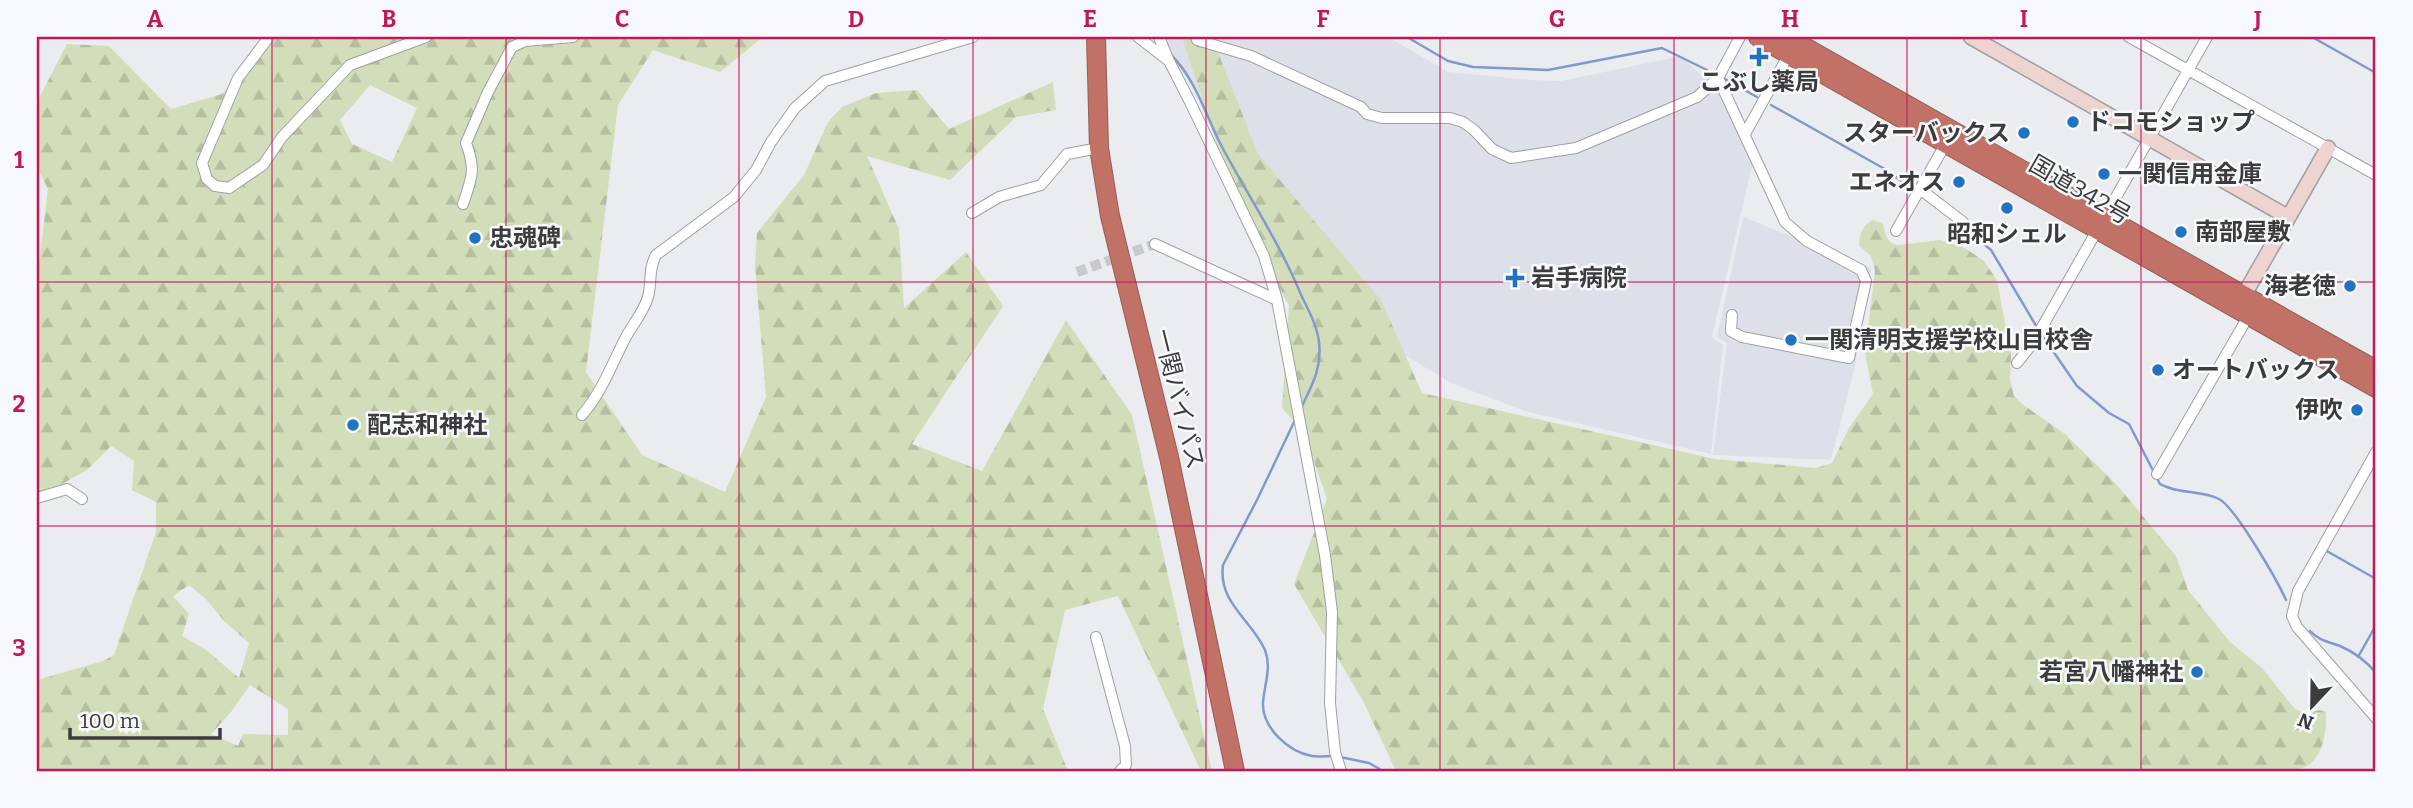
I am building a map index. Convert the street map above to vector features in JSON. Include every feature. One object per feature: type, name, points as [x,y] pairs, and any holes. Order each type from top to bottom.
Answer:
[{"type":"highway","name":"一関バイパス","points":[[1096,37],[1099,148],[1110,216],[1169,457],[1235,771]]},
{"type":"highway","name":"国道342号","points":[[1758,37],[1794,43],[2101,221],[2249,315],[2376,388]]},
{"type":"highway","name":"国道342号","points":[[1794,43],[1946,143],[2244,295],[2376,370]]},
{"type":"street","points":[[269,37],[238,78],[202,163],[207,179],[215,186],[229,187],[263,165],[282,138],[350,65],[426,37]]},
{"type":"street","points":[[463,204],[474,174],[466,143],[488,92],[512,47],[525,41],[573,37]]},
{"type":"street","points":[[582,415],[596,400],[643,308],[648,297],[651,264],[656,255],[734,197],[756,170],[771,142],[795,108],[811,91],[824,81],[973,37]]},
{"type":"street","points":[[1138,37],[1168,61]]},
{"type":"street","points":[[1159,37],[1168,61],[1191,102],[1254,233],[1277,300],[1325,555],[1332,612],[1330,703],[1335,752],[1340,771]]},
{"type":"street","points":[[1196,37],[1197,40],[1251,56],[1361,107],[1367,114],[1382,118],[1450,118],[1462,122],[1475,130],[1492,149],[1511,158],[1576,148],[1697,97],[1718,78],[1740,37]]},
{"type":"street","points":[[1971,37],[2288,217]]},
{"type":"street","points":[[2129,37],[2376,175]]},
{"type":"street","points":[[2017,363],[2033,343],[2207,37]]},
{"type":"street","points":[[1745,134],[1794,43]]},
{"type":"street","points":[[1718,78],[1785,222],[1807,242],[1861,270],[1866,281],[1849,358],[1742,338],[1731,331],[1732,315]]},
{"type":"street","points":[[1896,231],[1946,143]]},
{"type":"street","points":[[972,213],[999,197],[1041,185],[1067,154],[1099,148]]},
{"type":"street","points":[[2244,295],[2328,148]]},
{"type":"street","points":[[1920,189],[1963,222]]},
{"type":"street","points":[[1155,244],[1277,300]]},
{"type":"street","points":[[2157,474],[2249,315]]},
{"type":"street","points":[[2376,452],[2298,590],[2292,616],[2310,643],[2376,718]]},
{"type":"street","points":[[37,498],[67,489],[82,499]]},
{"type":"street","points":[[1096,637],[1125,746],[1126,765],[1120,771]]},
{"type":"shaded area","name":"岩手病院","points":[[1160,37],[1388,37],[1448,72],[1531,80],[1561,81],[1681,56],[1721,94],[1752,166],[1712,337],[1723,345],[1711,454],[1528,412],[1451,383],[1342,317]]},
{"type":"shaded area","name":"一関清明支援学校山目校舎","points":[[1743,217],[1871,268],[1855,366],[1831,460],[1713,455],[1727,343],[1717,337]]},
{"type":"green space","points":[[270,37],[763,37],[720,72],[653,50],[618,105],[586,372],[642,455],[725,492],[766,397],[755,265],[757,233],[804,175],[828,122],[842,107],[876,93],[917,90],[949,129],[1053,82],[1056,110],[1016,117],[950,180],[867,156],[899,229],[904,308],[966,252],[1003,306],[912,444],[982,471],[1066,320],[1132,415],[1212,771],[1201,771],[1118,596],[1065,610],[1043,709],[1068,771],[37,771],[37,680],[103,661],[114,655],[156,532],[156,502],[132,490],[134,461],[111,446],[87,470],[37,498],[37,281],[48,189],[37,168],[37,102],[67,44],[109,46],[171,109],[222,94]],"holes":[[[370,85],[417,108],[392,162],[352,144],[340,120]],[[189,585],[249,643],[239,678],[205,649],[182,636],[189,614],[173,596]],[[250,685],[288,709],[288,735],[243,734],[238,746],[211,734]]]},
{"type":"green space","points":[[1182,37],[1212,37],[1258,154],[1381,300],[1422,393],[1715,459],[1816,468],[1832,463],[1849,428],[1873,394],[1865,353],[1875,271],[1871,256],[1859,245],[1864,227],[1873,220],[1883,224],[1889,240],[1898,245],[1940,240],[1965,248],[1984,261],[1997,280],[2011,355],[2010,380],[2014,396],[2065,434],[2117,485],[2176,556],[2188,590],[2230,642],[2262,668],[2295,709],[2307,714],[2319,710],[2326,712],[2325,734],[2317,756],[2307,766],[2290,771],[1396,771],[1363,701],[1294,584],[1327,499],[1304,433],[1282,408],[1289,305],[1245,230]]},
{"type":"waterway","points":[[1407,37],[1448,61],[1473,67],[1548,70],[1662,48],[1707,70]]},
{"type":"waterway","points":[[2312,37],[2376,73]]},
{"type":"waterway","points":[[1172,56],[1194,87],[1221,145],[1284,258],[1315,324],[1319,360],[1301,408]]},
{"type":"waterway","points":[[1725,79],[1757,97]]},
{"type":"waterway","points":[[1771,105],[1883,168],[1915,191]]},
{"type":"waterway","points":[[1962,226],[1991,250],[2038,329]]},
{"type":"waterway","points":[[2042,335],[2077,386],[2109,413],[2129,424],[2160,484],[2212,496],[2226,505],[2255,545],[2286,600]]},
{"type":"waterway","points":[[1295,420],[1223,565],[1223,578],[1230,600],[1265,650],[1268,670],[1263,703],[1272,730],[1286,744],[1303,754],[1333,756]]},
{"type":"waterway","points":[[2325,550],[2376,579]]},
{"type":"waterway","points":[[2358,657],[2376,625]]},
{"type":"waterway","points":[[2310,631],[2320,639],[2355,654],[2376,673]]},
{"type":"waterway","points":[[1340,757],[1369,763],[1383,771]]},
{"type":"tunnel","points":[[1077,272],[1155,244]]},
{"type":"place","name":"こぶし薬局","points":[[1759,57]]},
{"type":"place","name":"ドコモショップ","points":[[2073,122]]},
{"type":"place","name":"スターバックス","points":[[2024,133]]},
{"type":"place","name":"一関信用金庫","points":[[2104,174]]},
{"type":"place","name":"エネオス","points":[[1959,182]]},
{"type":"place","name":"昭和シェル","points":[[2007,208]]},
{"type":"place","name":"南部屋敷","points":[[2181,232]]},
{"type":"place","name":"忠魂碑","points":[[475,238]]},
{"type":"place","name":"岩手病院","points":[[1515,278]]},
{"type":"place","name":"海老徳","points":[[2350,286]]},
{"type":"place","name":"一関清明支援学校山目校舎","points":[[1791,340]]},
{"type":"place","name":"オートバックス","points":[[2158,370]]},
{"type":"place","name":"伊吹","points":[[2357,410]]},
{"type":"place","name":"配志和神社","points":[[353,425]]},
{"type":"place","name":"若宮八幡神社","points":[[2197,672]]}]
